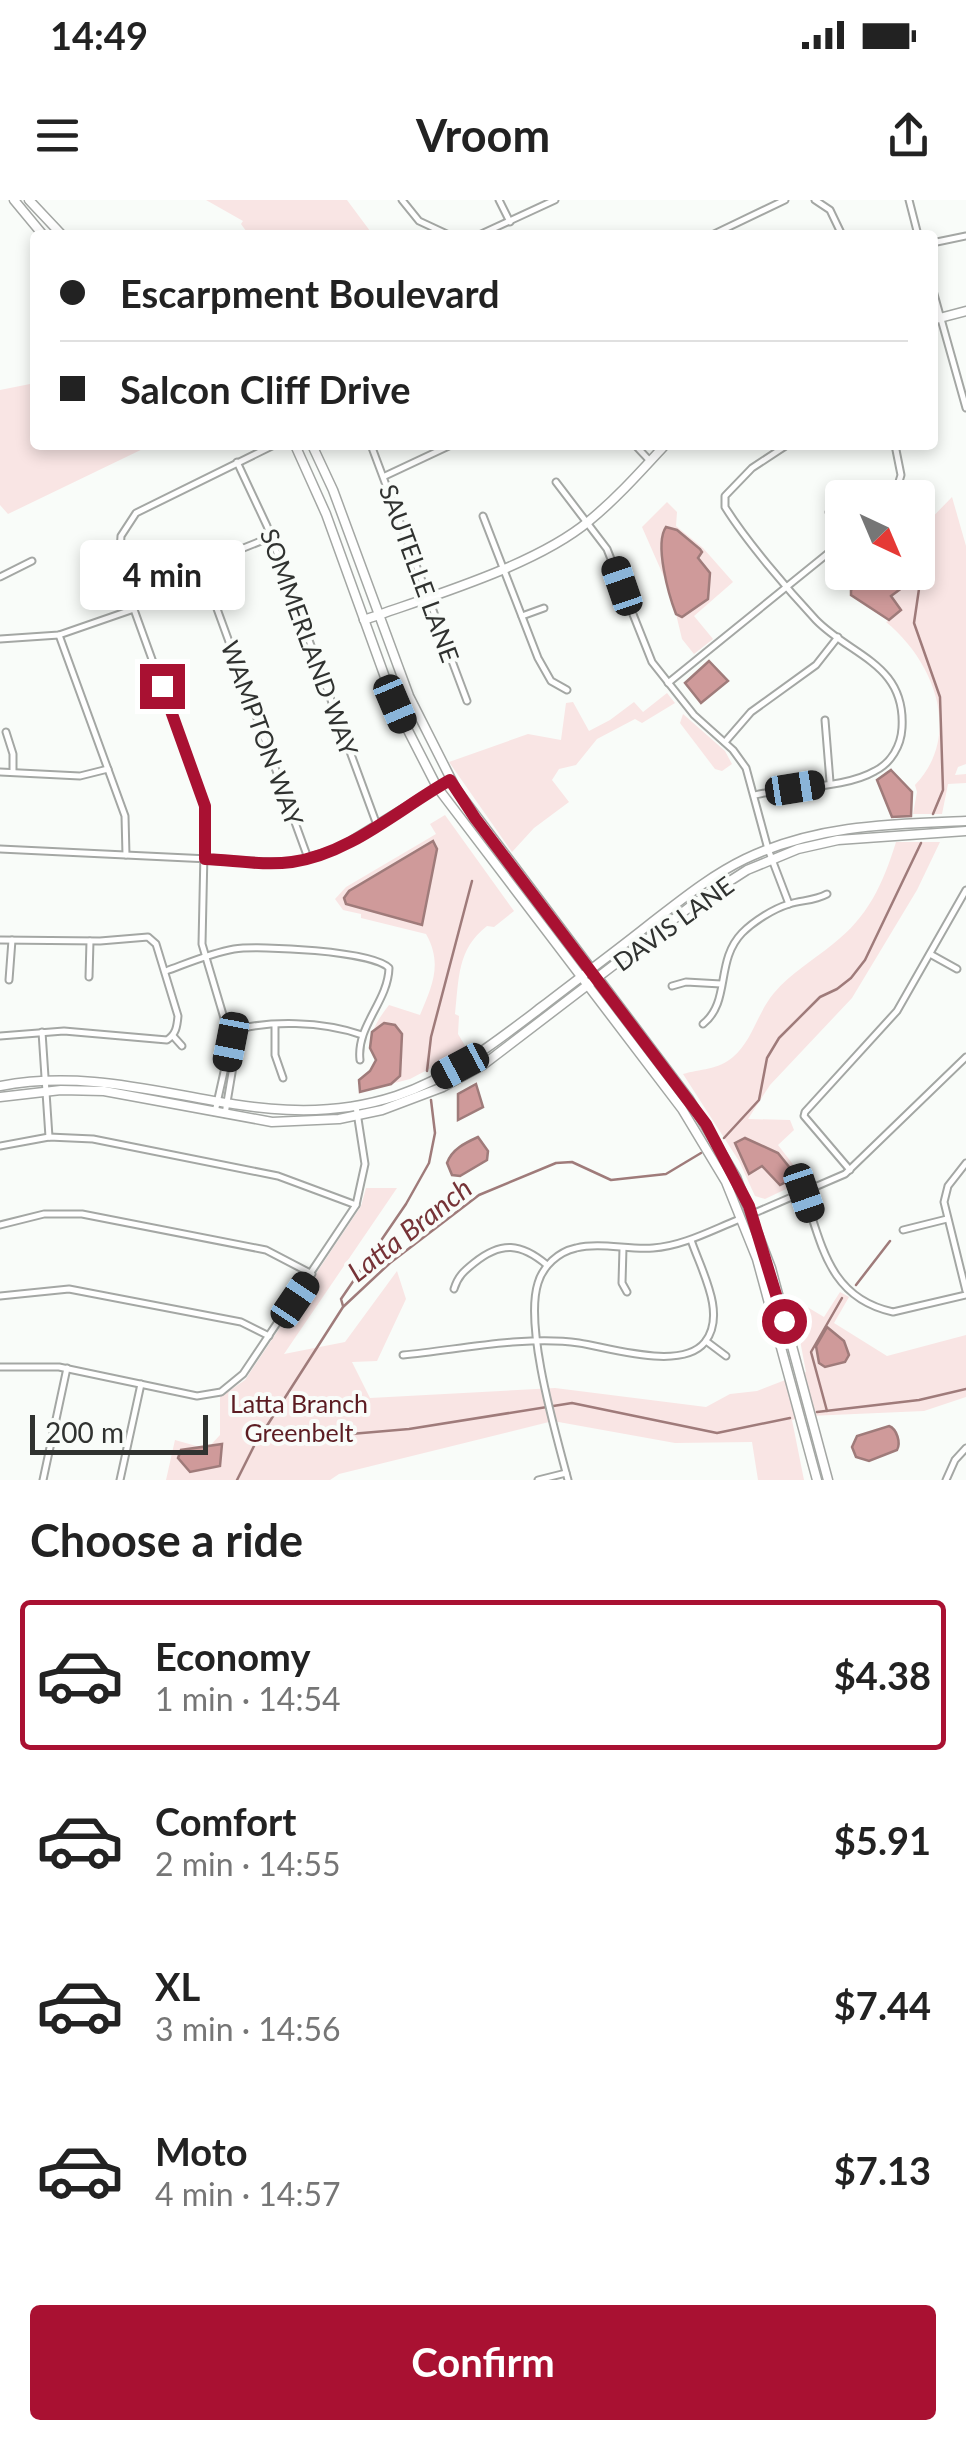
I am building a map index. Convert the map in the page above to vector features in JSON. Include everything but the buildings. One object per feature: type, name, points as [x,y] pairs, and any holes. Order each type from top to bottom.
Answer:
[{"type":"main road","points":[[14,200],[46,230]]},
{"type":"main road","points":[[29,200],[46,230]]},
{"type":"main road","points":[[938,319],[966,312]]},
{"type":"main road","points":[[296,450],[326,514],[409,738],[437,787],[705,1143],[742,1218],[760,1269],[817,1480]]},
{"type":"main road","points":[[314,450],[416,712],[450,780],[681,1088],[724,1152],[752,1214],[777,1290],[828,1480]]},
{"type":"main road","points":[[364,620],[504,569],[552,546],[588,522],[660,450]]},
{"type":"main road","name":"DAVIS LANE","points":[[357,1111],[460,1066],[714,876],[846,828],[966,821]]},
{"type":"main road","name":"DAVIS LANE","points":[[0,1097],[45,1091],[115,1092],[293,1122],[406,1103],[466,1075],[711,892],[769,854],[849,838],[966,831]]},
{"type":"main road","name":"DAVIS LANE","points":[[0,1086],[44,1080],[118,1083],[221,1109]]},
{"type":"main road","points":[[672,1095],[681,1088]]},
{"type":"street","points":[[402,200],[424,224],[438,230]]},
{"type":"street","points":[[499,200],[510,222]]},
{"type":"street","points":[[491,230],[556,200]]},
{"type":"street","points":[[722,230],[785,200]]},
{"type":"street","points":[[817,200],[834,215],[840,230]]},
{"type":"street","points":[[909,200],[917,230]]},
{"type":"street","points":[[938,242],[966,236]]},
{"type":"street","points":[[938,322],[966,408]]},
{"type":"street","points":[[221,1109],[235,1060],[201,936],[205,806],[118,562],[120,539],[128,522],[148,505],[263,450]]},
{"type":"street","name":"SAUTELLE LANE","points":[[373,450],[467,702]]},
{"type":"street","points":[[385,476],[440,450]]},
{"type":"street","points":[[640,450],[650,461]]},
{"type":"street","points":[[755,795],[862,777],[880,768],[894,754],[902,732],[901,707],[889,679],[869,658],[818,622],[724,504],[727,493],[744,476],[780,450]]},
{"type":"street","points":[[896,450],[901,480]]},
{"type":"street","name":"SOMMERLAND WAY","points":[[237,462],[271,537],[377,825]]},
{"type":"street","points":[[556,482],[612,558],[648,656],[699,720],[725,742],[746,768],[769,854],[789,904]]},
{"type":"street","points":[[483,516],[548,677],[567,690]]},
{"type":"street","name":"WAMPTON WAY","points":[[271,537],[201,566],[308,859]]},
{"type":"street","points":[[668,683],[825,556]]},
{"type":"street","points":[[0,577],[32,561]]},
{"type":"street","points":[[522,616],[544,608]]},
{"type":"street","points":[[0,638],[59,635],[134,609]]},
{"type":"street","points":[[59,635],[124,816],[126,855]]},
{"type":"street","points":[[725,742],[751,712],[816,666],[838,636]]},
{"type":"street","points":[[825,720],[830,782]]},
{"type":"street","points":[[6,732],[13,754],[13,772]]},
{"type":"street","points":[[0,772],[80,776],[108,769]]},
{"type":"street","points":[[0,849],[283,863],[338,848],[450,780]]},
{"type":"street","points":[[850,1170],[804,1112],[890,1020],[966,890]]},
{"type":"street","points":[[703,1024],[715,1012],[728,953],[738,937],[789,904],[826,894]]},
{"type":"street","points":[[0,940],[148,937],[156,944],[177,1010],[173,1036]]},
{"type":"street","points":[[9,980],[12,940]]},
{"type":"street","points":[[89,977],[90,941]]},
{"type":"street","points":[[166,971],[245,948],[332,952],[383,962],[390,971],[362,1035],[360,1060]]},
{"type":"street","points":[[930,954],[957,969]]},
{"type":"street","points":[[672,986],[691,982],[721,984]]},
{"type":"street","points":[[229,1031],[259,1024],[338,1028],[362,1035]]},
{"type":"street","points":[[275,1025],[275,1055],[283,1078]]},
{"type":"street","points":[[42,1032],[49,1138]]},
{"type":"street","points":[[0,1036],[104,1032],[159,1040],[173,1036]]},
{"type":"street","points":[[173,1036],[182,1046]]},
{"type":"street","points":[[538,1480],[567,1476],[544,1386],[538,1342],[536,1293],[547,1266],[576,1248],[658,1248],[691,1239],[836,1180],[966,1057]]},
{"type":"street","points":[[0,1366],[67,1368],[197,1396],[221,1392],[238,1380],[356,1205],[365,1164],[357,1111]]},
{"type":"street","points":[[0,1146],[49,1138],[93,1140],[278,1176],[356,1205]]},
{"type":"street","points":[[804,1193],[831,1272],[843,1286],[881,1308],[898,1312],[966,1293],[947,1219],[945,1193],[966,1163]]},
{"type":"street","points":[[0,1225],[44,1214],[82,1214],[266,1250],[312,1274]]},
{"type":"street","points":[[904,1230],[947,1219]]},
{"type":"street","points":[[402,1355],[538,1342],[573,1342],[676,1358],[696,1351],[713,1326],[714,1312],[691,1239]]},
{"type":"street","points":[[454,1289],[460,1274],[497,1248],[523,1248],[547,1266]]},
{"type":"street","points":[[623,1248],[622,1283],[627,1292]]},
{"type":"street","points":[[0,1296],[69,1289],[241,1322],[270,1336]]},
{"type":"street","points":[[706,1341],[726,1356]]},
{"type":"street","points":[[43,1480],[67,1368]]},
{"type":"street","points":[[120,1480],[141,1384]]},
{"type":"street","points":[[946,1480],[966,1448]]},
{"type":"green space","points":[[206,200],[347,200],[369,230],[245,230],[243,221]]},
{"type":"green space","points":[[30,384],[30,450],[141,450],[8,514],[0,505],[0,390]]},
{"type":"green space","points":[[952,497],[966,546],[966,764],[958,767],[955,775],[966,774],[966,783],[948,784],[942,814],[913,814],[915,785],[930,765],[940,722],[929,678],[918,657],[886,622],[890,620],[890,596],[898,590],[935,590],[935,514]]},
{"type":"green space","points":[[667,502],[677,512],[676,526],[703,548],[733,582],[694,616],[713,639],[694,654],[682,639],[671,593],[642,527]]},
{"type":"green space","points":[[667,693],[675,703],[642,723],[635,719],[597,739],[576,765],[559,769],[552,780],[569,802],[534,828],[512,852],[449,762],[528,734],[561,740],[566,703],[573,702],[589,731],[634,702],[643,712]]},
{"type":"green space","points":[[683,714],[725,751],[732,764],[722,771],[715,769],[680,723]]},
{"type":"green space","points":[[445,815],[514,911],[494,927],[487,926],[465,955],[455,1014],[459,1016],[458,1034],[467,1049],[410,1079],[360,1092],[359,1080],[376,1060],[371,1045],[376,1025],[389,1005],[420,1015],[432,985],[434,955],[426,934],[361,918],[361,914],[343,910],[335,899],[346,887],[436,834],[430,824]]},
{"type":"green space","points":[[896,842],[940,842],[917,890],[852,998],[770,1085],[748,1119],[790,1120],[794,1130],[778,1145],[805,1180],[765,1199],[755,1196],[739,1161],[683,1074],[721,1064],[740,1050],[774,993],[845,934],[865,911],[880,886]]},
{"type":"green space","name":"Latta Branch Greenbelt","points":[[366,1188],[397,1188],[284,1354],[345,1342],[397,1271],[406,1299],[377,1361],[352,1362],[370,1398],[555,1388],[706,1407],[730,1394],[757,1391],[806,1372],[792,1298],[824,1317],[840,1292],[849,1297],[834,1323],[887,1356],[966,1335],[966,1397],[924,1411],[792,1420],[804,1480],[758,1480],[752,1442],[675,1443],[553,1421],[339,1474],[330,1480],[166,1480],[175,1440],[207,1449],[220,1435],[220,1397],[245,1380],[361,1206]]},
{"type":"shaded area","points":[[666,527],[677,530],[700,549],[698,558],[710,573],[708,599],[682,617],[676,614],[664,570],[662,545]]},
{"type":"shaded area","points":[[851,590],[899,590],[891,596],[901,610],[889,620],[851,595]]},
{"type":"shaded area","points":[[709,661],[728,681],[701,703],[685,683]]},
{"type":"shaded area","points":[[891,770],[912,792],[911,816],[892,817],[877,780]]},
{"type":"shaded area","points":[[433,841],[437,849],[422,925],[346,904],[344,898],[349,891]]},
{"type":"shaded area","points":[[384,1023],[395,1025],[402,1034],[400,1076],[391,1084],[360,1092],[359,1080],[376,1060],[370,1048],[372,1032]]},
{"type":"shaded area","points":[[476,1084],[483,1107],[458,1120],[458,1094]]},
{"type":"shaded area","points":[[478,1137],[488,1151],[487,1160],[460,1176],[452,1175],[447,1163],[452,1154]]},
{"type":"shaded area","points":[[745,1138],[778,1153],[794,1173],[792,1179],[780,1185],[762,1166],[749,1174],[735,1143]]},
{"type":"shaded area","points":[[827,1327],[844,1341],[849,1355],[845,1362],[825,1367],[819,1363],[816,1346]]},
{"type":"shaded area","points":[[889,1426],[898,1436],[897,1450],[869,1461],[856,1457],[852,1447],[857,1436]]},
{"type":"shaded area","points":[[222,1444],[220,1466],[190,1472],[178,1458],[181,1450]]},
{"type":"waterway","name":"Latta Branch","points":[[919,590],[914,623],[940,697],[943,790],[933,814]]},
{"type":"waterway","name":"Latta Branch","points":[[724,1138],[759,1100],[767,1058],[779,1038],[820,997],[851,978],[865,960],[921,843]]},
{"type":"waterway","points":[[427,1071],[431,1037],[472,881]]},
{"type":"waterway","points":[[343,1306],[341,1299],[429,1163],[435,1133],[431,1100]]},
{"type":"waterway","name":"Latta Branch","points":[[261,1435],[343,1307],[390,1263],[479,1195],[556,1163],[572,1162],[611,1180],[666,1174],[701,1153]]},
{"type":"waterway","points":[[856,1285],[890,1241]]},
{"type":"waterway","points":[[827,1411],[811,1352],[842,1298]]},
{"type":"waterway","points":[[817,1412],[919,1400],[966,1389]]},
{"type":"waterway","points":[[237,1480],[259,1436],[304,1438],[409,1429],[572,1403],[717,1433],[790,1418]]},
{"type":"route","points":[[162,686],[205,806],[205,859],[283,863],[315,858],[348,843],[450,780],[724,1152],[768,1258],[784,1321]]}]
